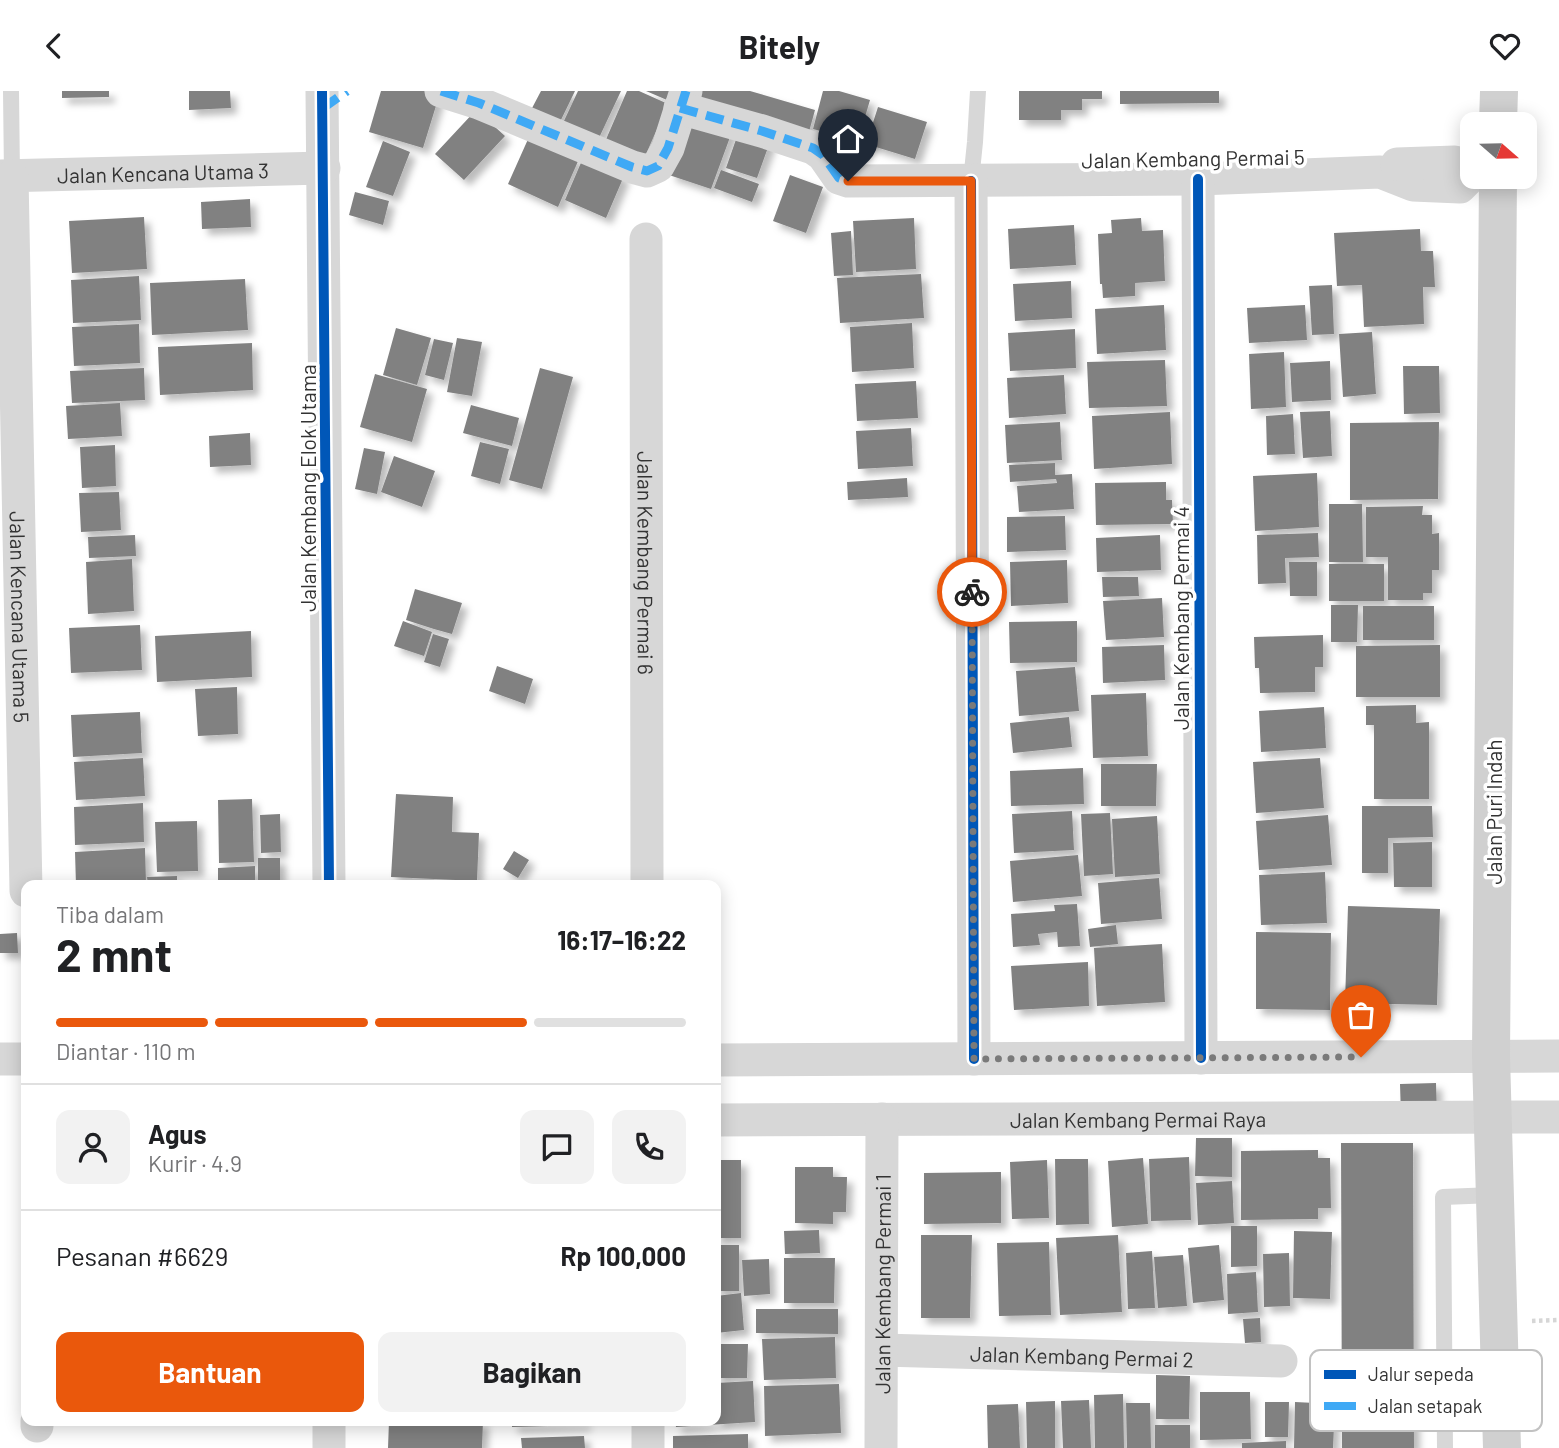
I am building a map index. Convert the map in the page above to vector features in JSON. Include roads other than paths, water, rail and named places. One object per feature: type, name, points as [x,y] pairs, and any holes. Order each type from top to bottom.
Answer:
[{"type":"main road","points":[[1498,112],[1499,91]]},
{"type":"main road","name":"Jalan Puri Indah","points":[[1498,189],[1491,1056],[1499,1350]]},
{"type":"street","points":[[441,91],[480,103],[647,171],[658,166],[668,148],[683,100]]},
{"type":"street","name":"Jalan Kembang Elok Utama","points":[[328,880],[324,168],[331,97]]},
{"type":"street","name":"Jalan Kembang Permai 5","points":[[683,100],[813,148],[823,155],[839,178],[848,181],[1198,179],[1380,172],[1413,185],[1460,187]]},
{"type":"street","name":"Jalan Kencana Utama 3","points":[[6,176],[324,168]]},
{"type":"street","name":"Jalan Kencana Utama 5","points":[[6,176],[17,872]]},
{"type":"street","name":"Jalan Kembang Permai 4","points":[[1198,179],[1201,1058]]},
{"type":"street","points":[[971,181],[974,1059]]},
{"type":"street","name":"Jalan Kembang Permai 6","points":[[646,239],[647,880]]},
{"type":"street","points":[[721,1060],[1559,1056]]},
{"type":"street","points":[[0,1059],[21,1059]]},
{"type":"street","name":"Jalan Kembang Permai Raya","points":[[721,1120],[1559,1117]]},
{"type":"street","name":"Jalan Kembang Permai 1","points":[[881,1448],[882,1119]]},
{"type":"street","name":"Jalan Kembang Permai 2","points":[[882,1350],[1281,1361]]},
{"type":"street","points":[[329,1426],[329,1448]]},
{"type":"street","points":[[648,1426],[648,1448]]},
{"type":"lane","points":[[6,176],[11,91]]},
{"type":"lane","points":[[971,181],[978,91]]},
{"type":"lane","points":[[1444,1350],[1443,1197],[1494,1195]]}]
